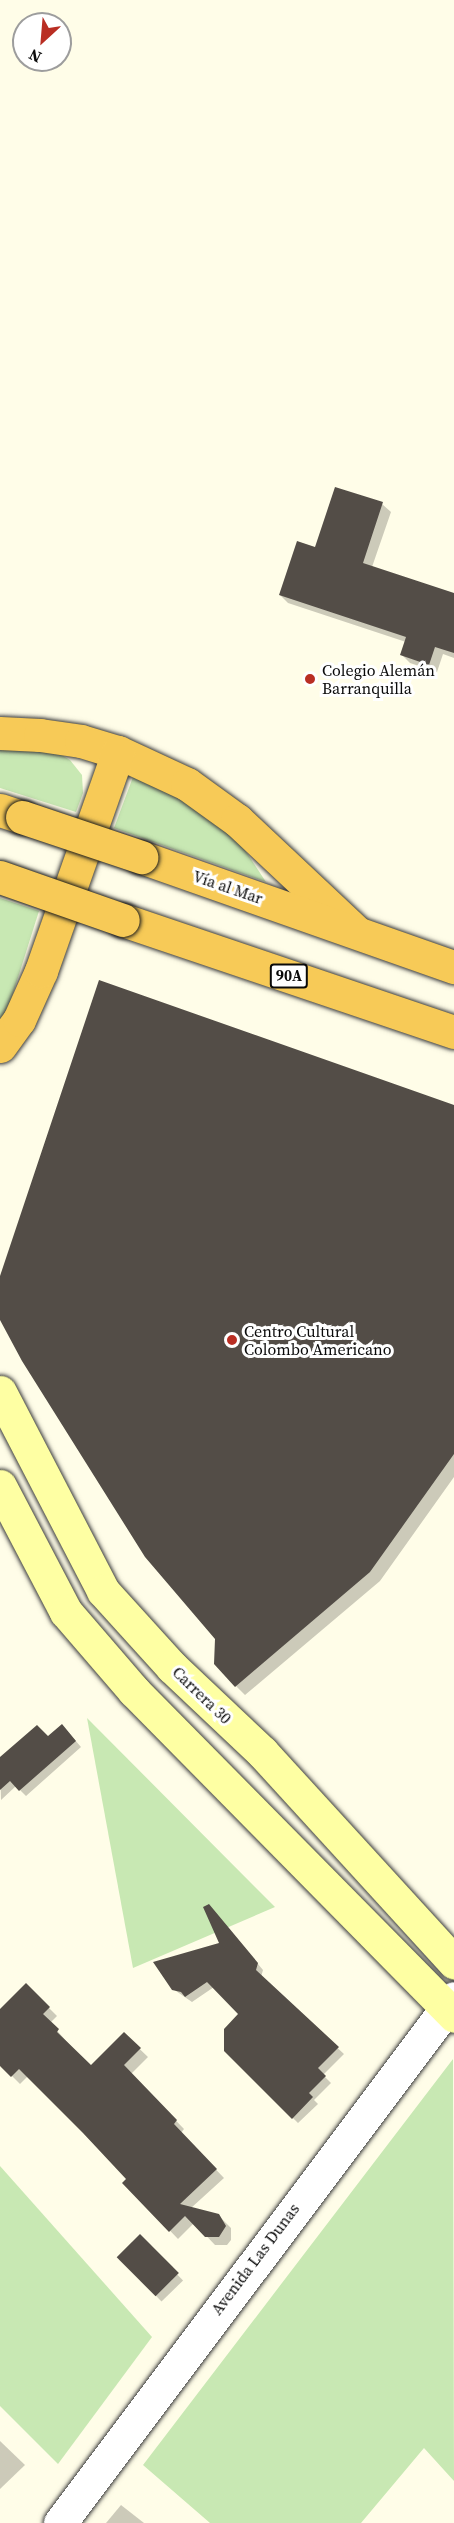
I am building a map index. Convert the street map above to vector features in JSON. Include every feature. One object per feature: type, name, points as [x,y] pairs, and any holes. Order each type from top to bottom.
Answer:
[{"type":"highway","points":[[0,733],[60,738],[118,752],[165,772],[215,803],[276,855],[354,930]]},
{"type":"highway","points":[[0,1046],[19,1020],[42,971],[118,752]]},
{"type":"highway","name":"Vía al Mar","points":[[11,814],[354,930],[454,967]]},
{"type":"highway","name":"90A","points":[[0,878],[454,1032]]},
{"type":"main road","name":"Carrera 30","points":[[0,1392],[103,1592],[172,1667],[262,1752],[454,1962]]},
{"type":"main road","points":[[0,1486],[66,1612],[134,1691],[451,2007]]},
{"type":"street","name":"Avenida Las Dunas","points":[[60,2523],[451,2007]]},
{"type":"green space","points":[[0,745],[55,751],[70,760],[82,775],[83,793],[76,812],[0,788]]},
{"type":"green space","points":[[136,769],[233,832],[266,882],[114,828]]},
{"type":"green space","points":[[0,898],[39,911],[9,1006],[0,1022]]},
{"type":"green space","points":[[87,1718],[275,1907],[133,1968]]},
{"type":"green space","points":[[453,2059],[454,2481],[424,2448],[361,2523],[210,2523],[143,2465]]},
{"type":"green space","points":[[0,2166],[152,2337],[58,2464],[0,2406]]},
{"type":"building","points":[[335,487],[383,502],[363,563],[454,593],[454,653],[435,647],[429,665],[400,655],[406,637],[279,595],[297,541],[315,547]]},
{"type":"building","name":"Centro Cultural Colombo Americano","points":[[99,980],[454,1105],[454,1454],[370,1572],[235,1687],[214,1664],[215,1639],[145,1557],[22,1361],[0,1320],[0,1276]]},
{"type":"building","points":[[62,1724],[76,1741],[19,1791],[10,1781],[0,1790],[0,1757],[37,1725],[48,1736]]},
{"type":"building","points":[[209,1904],[258,1963],[256,1970],[339,2047],[318,2068],[326,2076],[309,2093],[313,2097],[292,2119],[224,2051],[224,2029],[238,2014],[207,1982],[185,1997],[181,1992],[172,1990],[153,1962],[219,1943],[203,1907]]},
{"type":"building","points":[[26,1983],[50,2007],[43,2014],[59,2029],[57,2032],[91,2065],[124,2032],[141,2048],[124,2065],[177,2120],[174,2124],[217,2169],[180,2204],[219,2214],[226,2226],[219,2237],[205,2237],[185,2216],[169,2232],[122,2183],[126,2179],[19,2069],[11,2077],[0,2066],[0,2009]]},
{"type":"building","points":[[140,2234],[179,2273],[156,2296],[117,2257]]},
{"type":"place","name":"Colegio Alemán Barranquilla","points":[[310,679]]},
{"type":"place","name":"Centro Cultural Colombo Americano","points":[[232,1340]]}]
